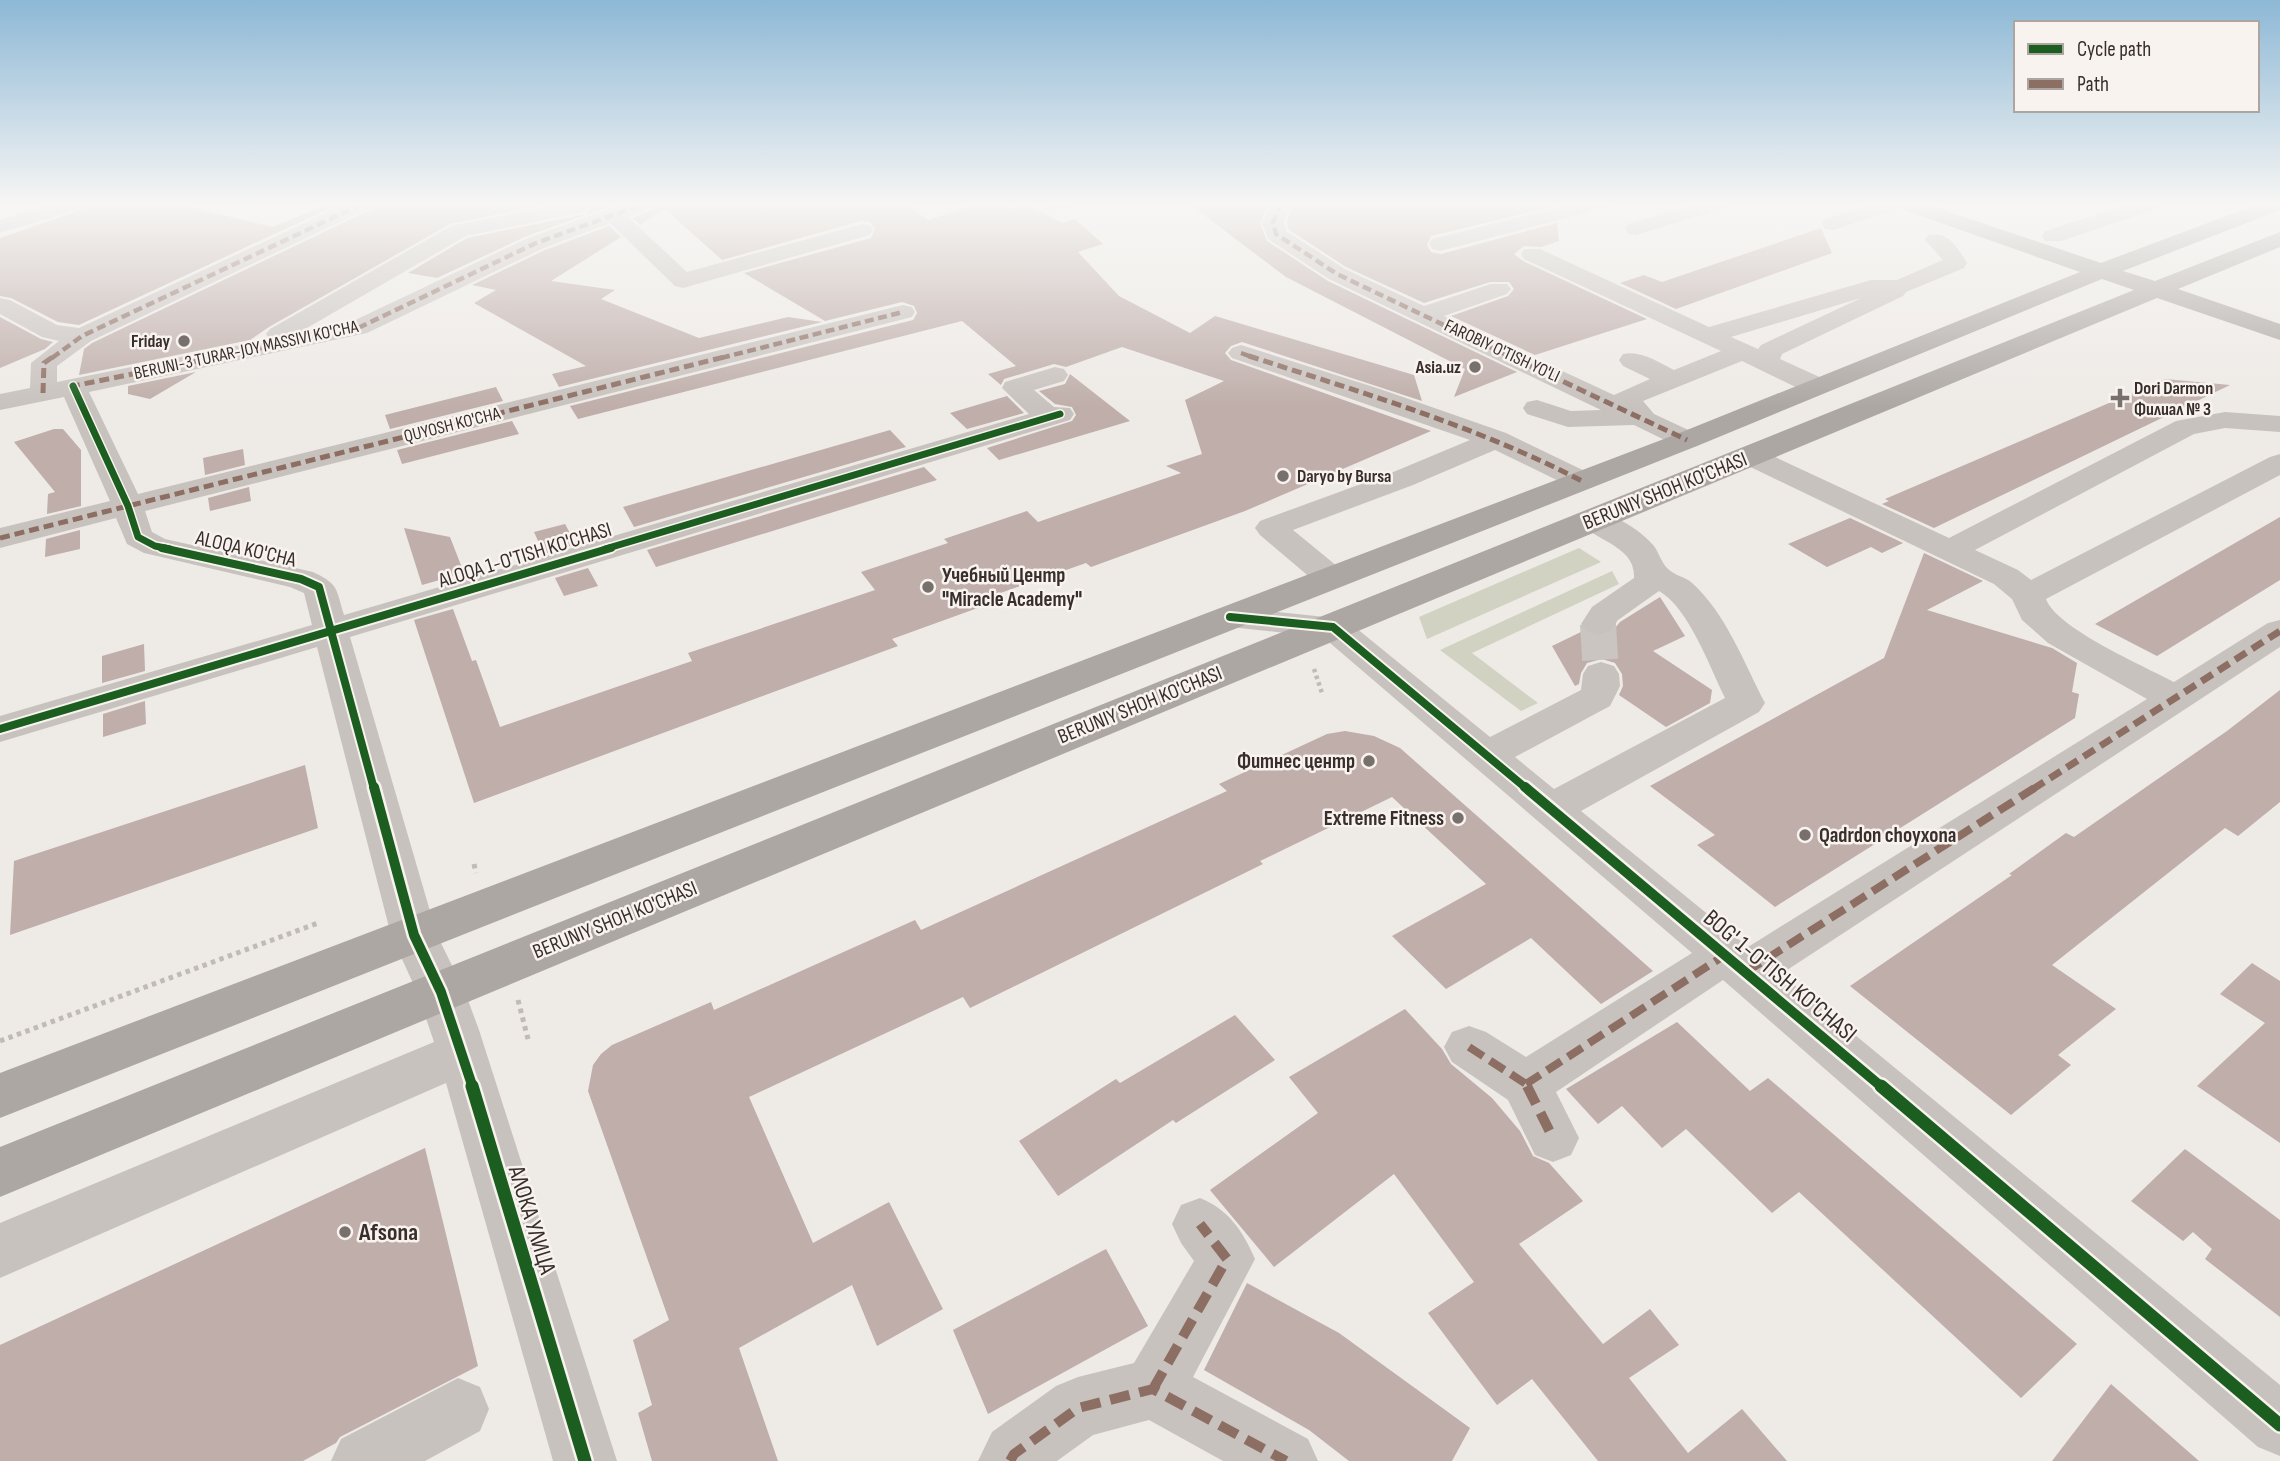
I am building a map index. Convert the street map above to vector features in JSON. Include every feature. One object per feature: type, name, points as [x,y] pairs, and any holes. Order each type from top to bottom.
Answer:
[{"type":"main road","name":"BERUNIY SHOH KO'CHASI","points":[[0,1096],[1687,440],[2102,271]]},
{"type":"main road","points":[[2103,271],[2280,310]]},
{"type":"main road","points":[[2146,271],[2169,284],[2280,331]]},
{"type":"main road","name":"BERUNIY SHOH KO'CHASI","points":[[0,1172],[441,992],[1322,644],[1594,520],[2201,271]]},
{"type":"street","points":[[0,402],[58,390],[44,363],[82,336],[219,271]]},
{"type":"street","points":[[250,350],[389,271]]},
{"type":"street","name":"BERUNI-3 TURAR-JOY MASSIVI KO'CHA","points":[[58,390],[358,328],[471,271]]},
{"type":"street","points":[[673,271],[683,281],[717,271]]},
{"type":"street","name":"FAROBIY O'TISH YO'LI","points":[[1332,271],[1687,440]]},
{"type":"street","points":[[1569,271],[1816,386]]},
{"type":"street","points":[[1643,418],[1626,398],[1672,379],[1751,356],[1769,356],[1770,350],[1936,271]]},
{"type":"street","points":[[1706,335],[1879,285],[1898,287]]},
{"type":"street","points":[[1425,314],[1499,289]]},
{"type":"street","points":[[1,305],[51,332],[82,336]]},
{"type":"street","name":"QUYOSH KO'CHA","points":[[0,538],[904,312]]},
{"type":"street","points":[[1241,353],[1496,439],[1540,458],[1582,481]]},
{"type":"street","points":[[1632,360],[1672,379]]},
{"type":"street","name":"ALOQA 1-O'TISH KO'CHASI","points":[[0,729],[1054,415],[1015,388],[1055,375]]},
{"type":"street","name":"ALOQA KO'CHA","points":[[58,390],[128,506],[138,537],[155,546],[301,579],[319,587],[414,935],[441,992]]},
{"type":"street","points":[[1537,408],[1568,419],[1643,418]]},
{"type":"street","points":[[1952,549],[2186,427],[2225,420],[2280,424]]},
{"type":"street","points":[[1230,617],[1322,644],[1346,572],[1271,528],[1402,479],[1496,439]]},
{"type":"street","points":[[1750,456],[1952,549],[2006,577],[2028,595],[2034,613],[2060,635],[2174,698]]},
{"type":"street","points":[[2028,595],[2280,463]]},
{"type":"street","points":[[1594,520],[1645,552],[1652,574],[1650,582],[1604,614],[1598,624]]},
{"type":"street","points":[[1551,809],[1746,703],[1698,610],[1678,588],[1652,574]]},
{"type":"street","points":[[1525,1084],[1736,964],[2280,631]]},
{"type":"street","name":"BOG' 1-O'TISH KO'CHASI","points":[[1322,644],[1487,755],[2280,1425]]},
{"type":"street","points":[[1487,755],[1597,697],[1601,674]]},
{"type":"street","name":"АЛОКА УЛИЦА","points":[[441,992],[462,1053],[585,1461]]},
{"type":"street","points":[[1469,1047],[1525,1084],[1553,1138]]},
{"type":"street","points":[[0,1251],[462,1053]]},
{"type":"street","points":[[1153,1389],[1227,1259],[1200,1224]]},
{"type":"street","points":[[1010,1461],[1014,1454],[1078,1408],[1153,1389],[1286,1461]]},
{"type":"street","points":[[363,1461],[458,1409]]},
{"type":"path","points":[[1322,644],[1322,693]]},
{"type":"path","points":[[0,1041],[318,923]]},
{"type":"path","points":[[517,998],[529,1043]]},
{"type":"green space","points":[[1579,548],[1601,562],[1427,639],[1419,617]]},
{"type":"green space","points":[[1612,571],[1619,584],[1472,653],[1538,703],[1521,711],[1440,650]]},
{"type":"building","points":[[0,271],[195,271],[79,325],[58,322],[11,298],[0,296]]},
{"type":"building","points":[[242,271],[367,271],[250,340],[79,375],[84,349]]},
{"type":"building","points":[[411,271],[452,271],[437,278],[408,273]]},
{"type":"building","points":[[501,271],[567,271],[551,281],[615,290],[601,299],[699,338],[788,317],[822,322],[559,387],[552,374],[586,366],[474,303],[496,290],[472,285]]},
{"type":"building","points":[[1096,271],[1119,296],[1190,333],[1215,316],[1414,375],[1422,401],[1242,342],[1231,346],[1225,353],[1231,360],[1431,431],[1245,511],[1091,567],[1086,563],[992,596],[997,601],[892,639],[898,646],[474,803],[414,620],[453,609],[472,661],[476,660],[500,727],[692,661],[688,653],[875,590],[861,572],[948,543],[944,539],[1027,511],[1038,522],[1181,473],[1166,466],[1202,454],[1185,400],[1224,381],[1122,347],[1066,367],[1054,364],[1004,379],[1001,385],[988,374],[1016,366],[962,321],[578,419],[570,406],[913,320],[917,313],[914,306],[902,302],[825,321],[744,273]]},
{"type":"building","points":[[1278,271],[1313,271],[1328,281],[1517,372],[1454,397],[1465,369]]},
{"type":"building","points":[[1355,271],[1545,271],[1647,319],[1535,355],[1451,316],[1508,296],[1514,289],[1509,282],[1490,282],[1424,303]]},
{"type":"building","points":[[1694,271],[1781,271],[1676,309],[1620,283],[1644,275],[1662,282]]},
{"type":"building","points":[[0,317],[41,339],[53,342],[45,349],[0,368]]},
{"type":"building","points":[[196,372],[150,399],[128,394],[128,386]]},
{"type":"building","points":[[1070,374],[1130,421],[999,460],[987,448],[1072,421],[1076,415],[1072,407],[1055,404],[1039,391],[1065,384]]},
{"type":"building","points":[[2165,379],[2230,385],[1934,528],[1882,504],[1889,501],[1885,499]]},
{"type":"building","points":[[496,387],[503,401],[390,429],[385,415]]},
{"type":"building","points":[[1007,396],[1024,413],[967,429],[950,413]]},
{"type":"building","points":[[512,421],[519,434],[402,464],[397,450]]},
{"type":"building","points":[[54,429],[63,429],[81,450],[81,506],[47,514],[48,494],[55,492],[14,442]]},
{"type":"building","points":[[890,430],[906,447],[634,527],[623,507]]},
{"type":"building","points":[[243,449],[245,465],[205,475],[203,458]]},
{"type":"building","points":[[924,467],[937,480],[656,567],[647,550]]},
{"type":"building","points":[[249,487],[251,501],[210,511],[208,498]]},
{"type":"building","points":[[2280,517],[2280,580],[2157,656],[2095,624]]},
{"type":"building","points":[[1850,518],[1903,543],[1882,553],[1871,547],[1827,567],[1788,544]]},
{"type":"building","points":[[565,524],[576,544],[544,554],[534,532]]},
{"type":"building","points":[[404,528],[450,537],[464,573],[422,585]]},
{"type":"building","points":[[80,530],[80,549],[45,557],[46,539]]},
{"type":"building","points":[[1924,553],[1983,581],[1927,610],[2052,648],[2077,663],[2072,692],[2079,694],[2075,718],[1775,907],[1697,845],[1715,835],[1650,786],[1884,658]]},
{"type":"building","points":[[588,568],[598,586],[564,596],[555,578]]},
{"type":"building","points":[[1660,597],[1685,636],[1653,651],[1712,690],[1710,703],[1666,727],[1619,695],[1623,686],[1622,674],[1615,663],[1602,659],[1587,663],[1579,684],[1575,686],[1552,646],[1583,631],[1597,637],[1611,633],[1620,622]]},
{"type":"building","points":[[144,644],[145,671],[102,683],[102,656]]},
{"type":"building","points":[[2280,690],[2280,802],[2238,836],[2225,828],[2052,965],[2116,1009],[2058,1055],[2071,1065],[2011,1115],[1850,986],[2012,875],[2009,874],[2066,833],[2074,837],[2227,731]]},
{"type":"building","points":[[145,701],[146,724],[103,737],[103,714]]},
{"type":"building","points":[[1345,731],[1374,736],[1400,748],[1653,971],[1601,1004],[1531,938],[1446,989],[1392,936],[1486,884],[1392,797],[1260,861],[1263,864],[970,1008],[963,997],[749,1097],[813,1243],[889,1202],[943,1309],[877,1346],[852,1285],[739,1348],[778,1461],[652,1461],[638,1413],[652,1405],[633,1340],[669,1320],[588,1091],[593,1065],[601,1054],[612,1045],[711,1002],[714,1010],[915,920],[921,930],[1227,791],[1219,784],[1327,734]]},
{"type":"building","points":[[305,765],[318,828],[10,935],[14,861]]},
{"type":"building","points":[[2252,963],[2280,981],[2280,1143],[2197,1086],[2265,1023],[2220,994]]},
{"type":"building","points":[[1405,1009],[1442,1049],[1451,1064],[1492,1098],[1520,1131],[1533,1156],[1549,1163],[1583,1201],[1519,1244],[1603,1344],[1650,1309],[1679,1345],[1629,1378],[1688,1453],[1742,1409],[1787,1461],[1598,1461],[1532,1379],[1497,1405],[1428,1313],[1474,1282],[1394,1174],[1274,1267],[1210,1190],[1318,1113],[1289,1077]]},
{"type":"building","points":[[1235,1015],[1275,1060],[1176,1123],[1173,1120],[1058,1196],[1019,1141],[1116,1079],[1120,1083]]},
{"type":"building","points":[[1677,1022],[1750,1091],[1768,1078],[2077,1344],[2021,1398],[1799,1192],[1772,1213],[1686,1129],[1662,1148],[1622,1106],[1598,1124],[1566,1089]]},
{"type":"building","name":"Afsona","points":[[425,1148],[478,1366],[340,1437],[336,1443],[303,1461],[0,1461],[0,1345]]},
{"type":"building","points":[[2185,1149],[2280,1220],[2280,1317],[2205,1259],[2212,1249],[2193,1232],[2183,1241],[2131,1201]]},
{"type":"building","points":[[1106,1249],[1148,1326],[988,1414],[953,1330]]},
{"type":"building","points":[[1247,1283],[1339,1333],[1470,1428],[1452,1461],[1349,1461],[1309,1430],[1204,1370]]},
{"type":"building","points":[[2111,1384],[2199,1461],[2052,1461]]},
{"type":"tunnel","points":[[1598,624],[1601,674]]},
{"type":"marked path","points":[[43,393],[44,363],[82,336],[219,271]]},
{"type":"marked path","points":[[74,389],[73,386],[358,328],[473,271]]},
{"type":"marked path","points":[[1333,271],[1687,440]]},
{"type":"marked path","points":[[0,538],[903,312]]},
{"type":"marked path","points":[[1241,353],[1458,425],[1542,460],[1582,481]]},
{"type":"marked path","points":[[1746,972],[2280,631]]},
{"type":"marked path","points":[[1526,1084],[1725,955]]},
{"type":"marked path","points":[[1469,1047],[1526,1084],[1553,1138]]},
{"type":"marked path","points":[[1153,1389],[1227,1259],[1200,1224]]},
{"type":"marked path","points":[[1010,1461],[1014,1454],[1078,1408],[1153,1389],[1286,1461]]},
{"type":"cycle path","points":[[73,386],[128,506],[138,537],[155,546],[301,579],[319,587],[414,935],[441,992],[455,1030],[585,1461]]},
{"type":"cycle path","points":[[0,729],[1060,414]]},
{"type":"cycle path","points":[[1230,617],[1333,627],[1746,972],[2280,1425]]},
{"type":"place","name":"Friday","points":[[184,341]]},
{"type":"place","name":"Asia.uz","points":[[1475,367]]},
{"type":"place","name":"Dori Darmon Филиал № 3","points":[[2120,398]]},
{"type":"place","name":"Daryo by Bursa","points":[[1283,476]]},
{"type":"place","name":"Учебный Центр \"Miracle Academy\"","points":[[928,587]]},
{"type":"place","name":"Фитнес центр","points":[[1369,761]]},
{"type":"place","name":"Extreme Fitness","points":[[1458,818]]},
{"type":"place","name":"Qadrdon choyxona","points":[[1805,835]]},
{"type":"place","name":"Afsona","points":[[345,1232]]}]
